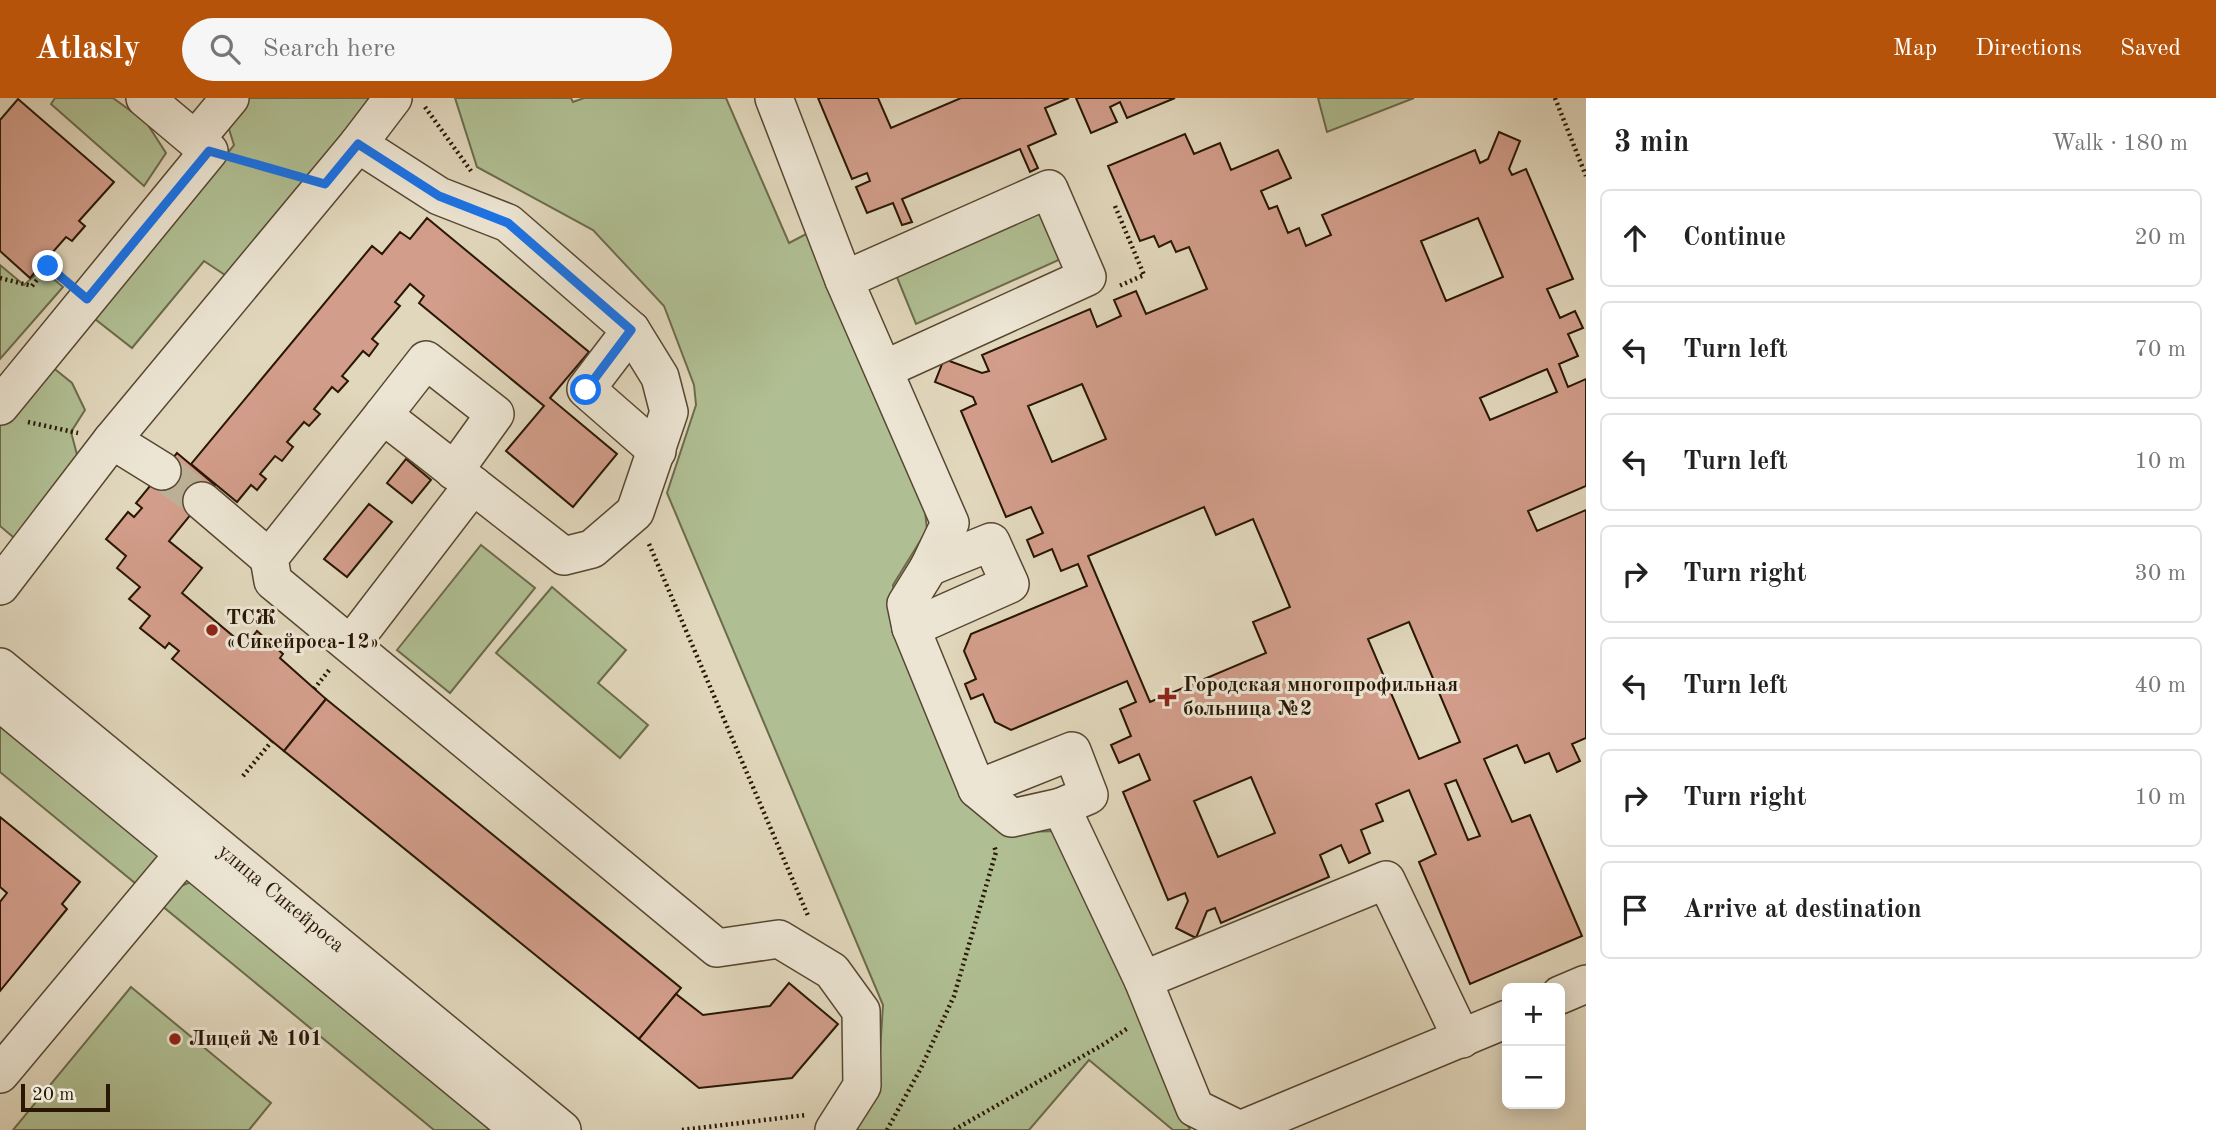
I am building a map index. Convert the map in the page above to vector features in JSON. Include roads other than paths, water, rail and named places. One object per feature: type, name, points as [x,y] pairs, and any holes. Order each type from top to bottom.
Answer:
[{"type":"street","points":[[145,98],[195,140],[230,98]]},
{"type":"street","points":[[0,586],[112,440],[358,144],[393,98]]},
{"type":"street","points":[[774,98],[844,280],[950,523],[929,567],[906,604],[911,628],[976,789],[1012,818],[1061,807],[1089,796],[1072,751],[976,789]]},
{"type":"street","points":[[358,144],[439,196],[508,223],[631,330],[660,377],[669,412],[635,512],[592,549],[564,555],[383,415]]},
{"type":"street","points":[[12,413],[87,299],[209,151]]},
{"type":"street","points":[[844,280],[1049,189],[1087,277],[885,369]]},
{"type":"street","points":[[631,330],[586,390],[657,450]]},
{"type":"street","points":[[270,558],[426,360],[495,414],[463,478],[351,644]]},
{"type":"street","points":[[112,440],[162,471]]},
{"type":"street","points":[[202,501],[270,558],[273,581],[717,948],[779,939],[832,971],[861,1011],[862,1086],[840,1120]]},
{"type":"street","points":[[911,628],[1010,584],[991,542],[929,567]]},
{"type":"street","name":"улица Сикейроса","points":[[0,667],[192,843],[520,1130]]},
{"type":"street","name":"улица Сикейроса","points":[[0,702],[192,843],[562,1130]]},
{"type":"street","points":[[1061,807],[1149,995],[1195,1108],[1240,1130],[1502,1021]]},
{"type":"street","points":[[0,1074],[192,843]]},
{"type":"street","points":[[1149,995],[1386,880],[1462,1039]]},
{"type":"street","points":[[1565,993],[1586,984]]},
{"type":"tunnel","points":[[162,471],[202,501]]},
{"type":"place","name":"ТСЖ «Сикейроса-12»","points":[[212,630]]},
{"type":"place","name":"Городская многопрофильная больница №2","points":[[1167,697]]},
{"type":"place","name":"Лицей № 101","points":[[175,1039]]}]
